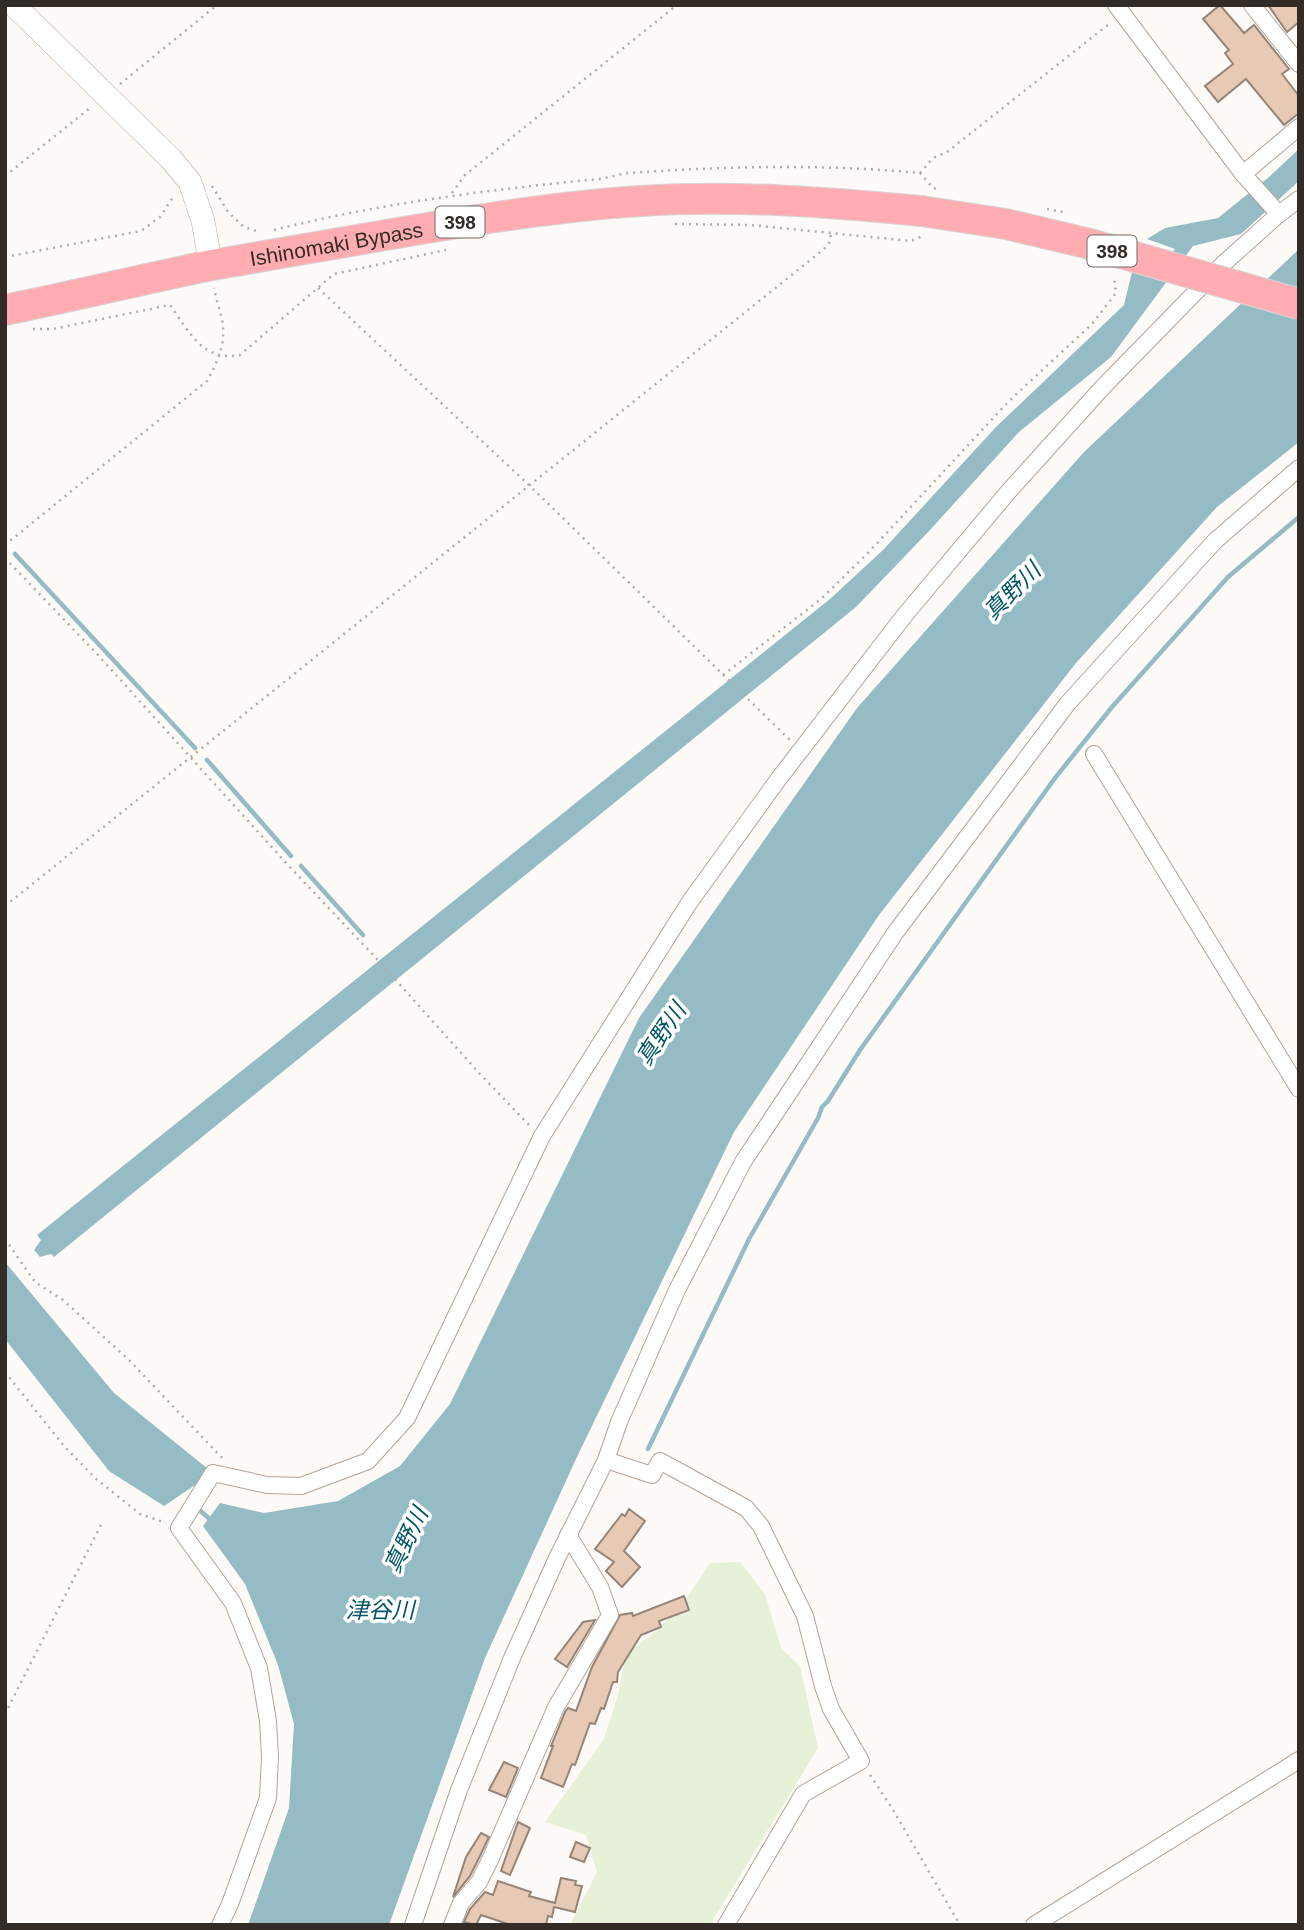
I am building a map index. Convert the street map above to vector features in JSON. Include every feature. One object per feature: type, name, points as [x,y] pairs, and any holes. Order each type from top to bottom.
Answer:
[{"type":"highway","name":"Ishinomaki Bypass","points":[[5,310],[211,266],[448,224],[581,206],[643,201],[811,200],[925,222]]},
{"type":"highway","name":"398","points":[[925,222],[1006,225],[1086,243],[1299,304]]},
{"type":"street","points":[[15,5],[107,94],[190,182],[203,221],[211,266]]},
{"type":"street","points":[[1252,5],[1299,64]]},
{"type":"street","points":[[1119,10],[1279,214]]},
{"type":"street","points":[[1249,179],[1299,127]]},
{"type":"street","points":[[220,1925],[245,1866],[268,1798],[271,1757],[268,1721],[259,1668],[233,1603],[182,1522],[213,1473],[267,1485],[301,1486],[368,1461],[399,1428],[412,1409],[542,1136],[689,903],[801,750],[904,615],[1009,491],[1102,388],[1223,264],[1279,214],[1299,200]]},
{"type":"street","points":[[413,1925],[468,1766],[512,1658],[568,1535],[606,1460],[619,1422],[677,1290],[743,1163],[895,933],[1068,704],[1215,541],[1299,468]]},
{"type":"street","points":[[1094,754],[1299,1090]]},
{"type":"street","points":[[606,1460],[652,1475],[660,1461],[746,1508],[754,1517],[772,1547],[804,1616],[831,1709],[861,1761],[803,1794],[726,1925]]},
{"type":"street","points":[[454,1924],[461,1903],[479,1882],[490,1860],[556,1707],[610,1615],[600,1587],[568,1535]]},
{"type":"street","points":[[1034,1925],[1299,1759]]},
{"type":"path","points":[[5,176],[217,5]]},
{"type":"path","points":[[451,195],[465,175],[677,5]]},
{"type":"path","points":[[920,173],[933,158],[947,152],[1119,10]]},
{"type":"path","points":[[666,224],[750,225],[911,241],[925,222]]},
{"type":"path","points":[[5,906],[824,249],[829,243],[831,233]]},
{"type":"path","points":[[31,329],[53,328],[170,304],[201,348],[229,357],[240,355],[334,274],[447,249]]},
{"type":"path","points":[[5,545],[207,381],[219,355],[223,327],[211,266]]},
{"type":"path","points":[[723,675],[821,599],[868,553],[1009,401],[1092,324],[1116,293],[1113,270]]},
{"type":"path","points":[[318,288],[530,486],[753,707],[801,750]]},
{"type":"path","points":[[5,558],[97,654],[524,1122],[542,1136]]},
{"type":"path","points":[[5,1239],[35,1283],[63,1300],[129,1360],[224,1457],[213,1473]]},
{"type":"path","points":[[5,1372],[64,1446],[95,1478],[140,1514],[182,1522]]},
{"type":"path","points":[[5,1714],[102,1523]]},
{"type":"path","points":[[861,1761],[892,1808],[960,1925]]},
{"type":"green space","points":[[740,1562],[765,1594],[781,1648],[800,1666],[818,1748],[710,1925],[570,1925],[597,1872],[586,1835],[545,1822],[604,1739],[618,1695],[626,1654],[656,1631],[684,1602],[710,1563]]},
{"type":"water","points":[[1299,149],[1299,181],[1241,234],[1193,246],[1111,357],[1019,432],[856,607],[54,1257],[51,1254],[40,1257],[34,1250],[41,1240],[37,1235],[830,599],[883,550],[996,427],[1124,305],[1132,272],[1153,277],[1175,249],[1147,239],[1165,228],[1218,218]]},
{"type":"water","name":"津谷川","points":[[1299,249],[1299,442],[1217,507],[1076,663],[879,915],[734,1132],[576,1459],[485,1658],[389,1925],[248,1925],[289,1808],[294,1724],[278,1665],[245,1584],[203,1526],[220,1503],[264,1513],[338,1501],[400,1466],[450,1404],[639,1018],[857,708],[1084,452]]},
{"type":"water","points":[[5,1262],[114,1393],[213,1473],[164,1506],[109,1471],[5,1339]]},
{"type":"building","points":[[1220,5],[1244,33],[1254,25],[1289,69],[1282,74],[1299,96],[1299,113],[1284,125],[1246,79],[1218,102],[1205,86],[1233,64],[1225,53],[1229,50],[1203,19]]},
{"type":"building","points":[[1268,5],[1299,5],[1299,22],[1287,32]]},
{"type":"building","points":[[629,1509],[645,1521],[624,1551],[640,1567],[622,1587],[606,1571],[614,1562],[595,1549]]},
{"type":"building","points":[[684,1596],[689,1610],[659,1621],[661,1627],[641,1635],[618,1672],[617,1682],[613,1682],[604,1709],[601,1708],[595,1724],[590,1723],[575,1765],[572,1764],[563,1787],[541,1778],[565,1712],[568,1708],[576,1711],[592,1667],[620,1615],[632,1613],[633,1616]]},
{"type":"building","points":[[595,1620],[567,1667],[555,1659],[583,1622]]},
{"type":"building","points":[[504,1762],[518,1768],[506,1797],[489,1790]]},
{"type":"building","points":[[518,1822],[530,1828],[510,1875],[501,1871]]},
{"type":"building","points":[[481,1833],[489,1837],[470,1876],[453,1897],[466,1857]]},
{"type":"building","points":[[576,1842],[590,1848],[584,1862],[570,1857]]},
{"type":"building","points":[[561,1878],[576,1881],[575,1885],[582,1886],[575,1912],[554,1907],[552,1917],[548,1916],[546,1925],[511,1925],[481,1915],[476,1925],[464,1922],[470,1909],[485,1892],[493,1895],[498,1881],[531,1892],[529,1896],[555,1903]]},
{"type":"waterway","points":[[648,1449],[749,1239],[822,1107],[860,1050],[1055,778],[1112,707],[1228,577],[1299,517]]},
{"type":"waterway","points":[[15,554],[195,748]]},
{"type":"waterway","points":[[207,760],[291,856]]},
{"type":"waterway","points":[[301,866],[363,935]]},
{"type":"waterway","points":[[196,1507],[213,1522]]},
{"type":"water label","name":"真野川","points":[[1012,591]]},
{"type":"water label","name":"真野川","points":[[661,1034]]},
{"type":"water label","name":"真野川","points":[[406,1540]]}]
